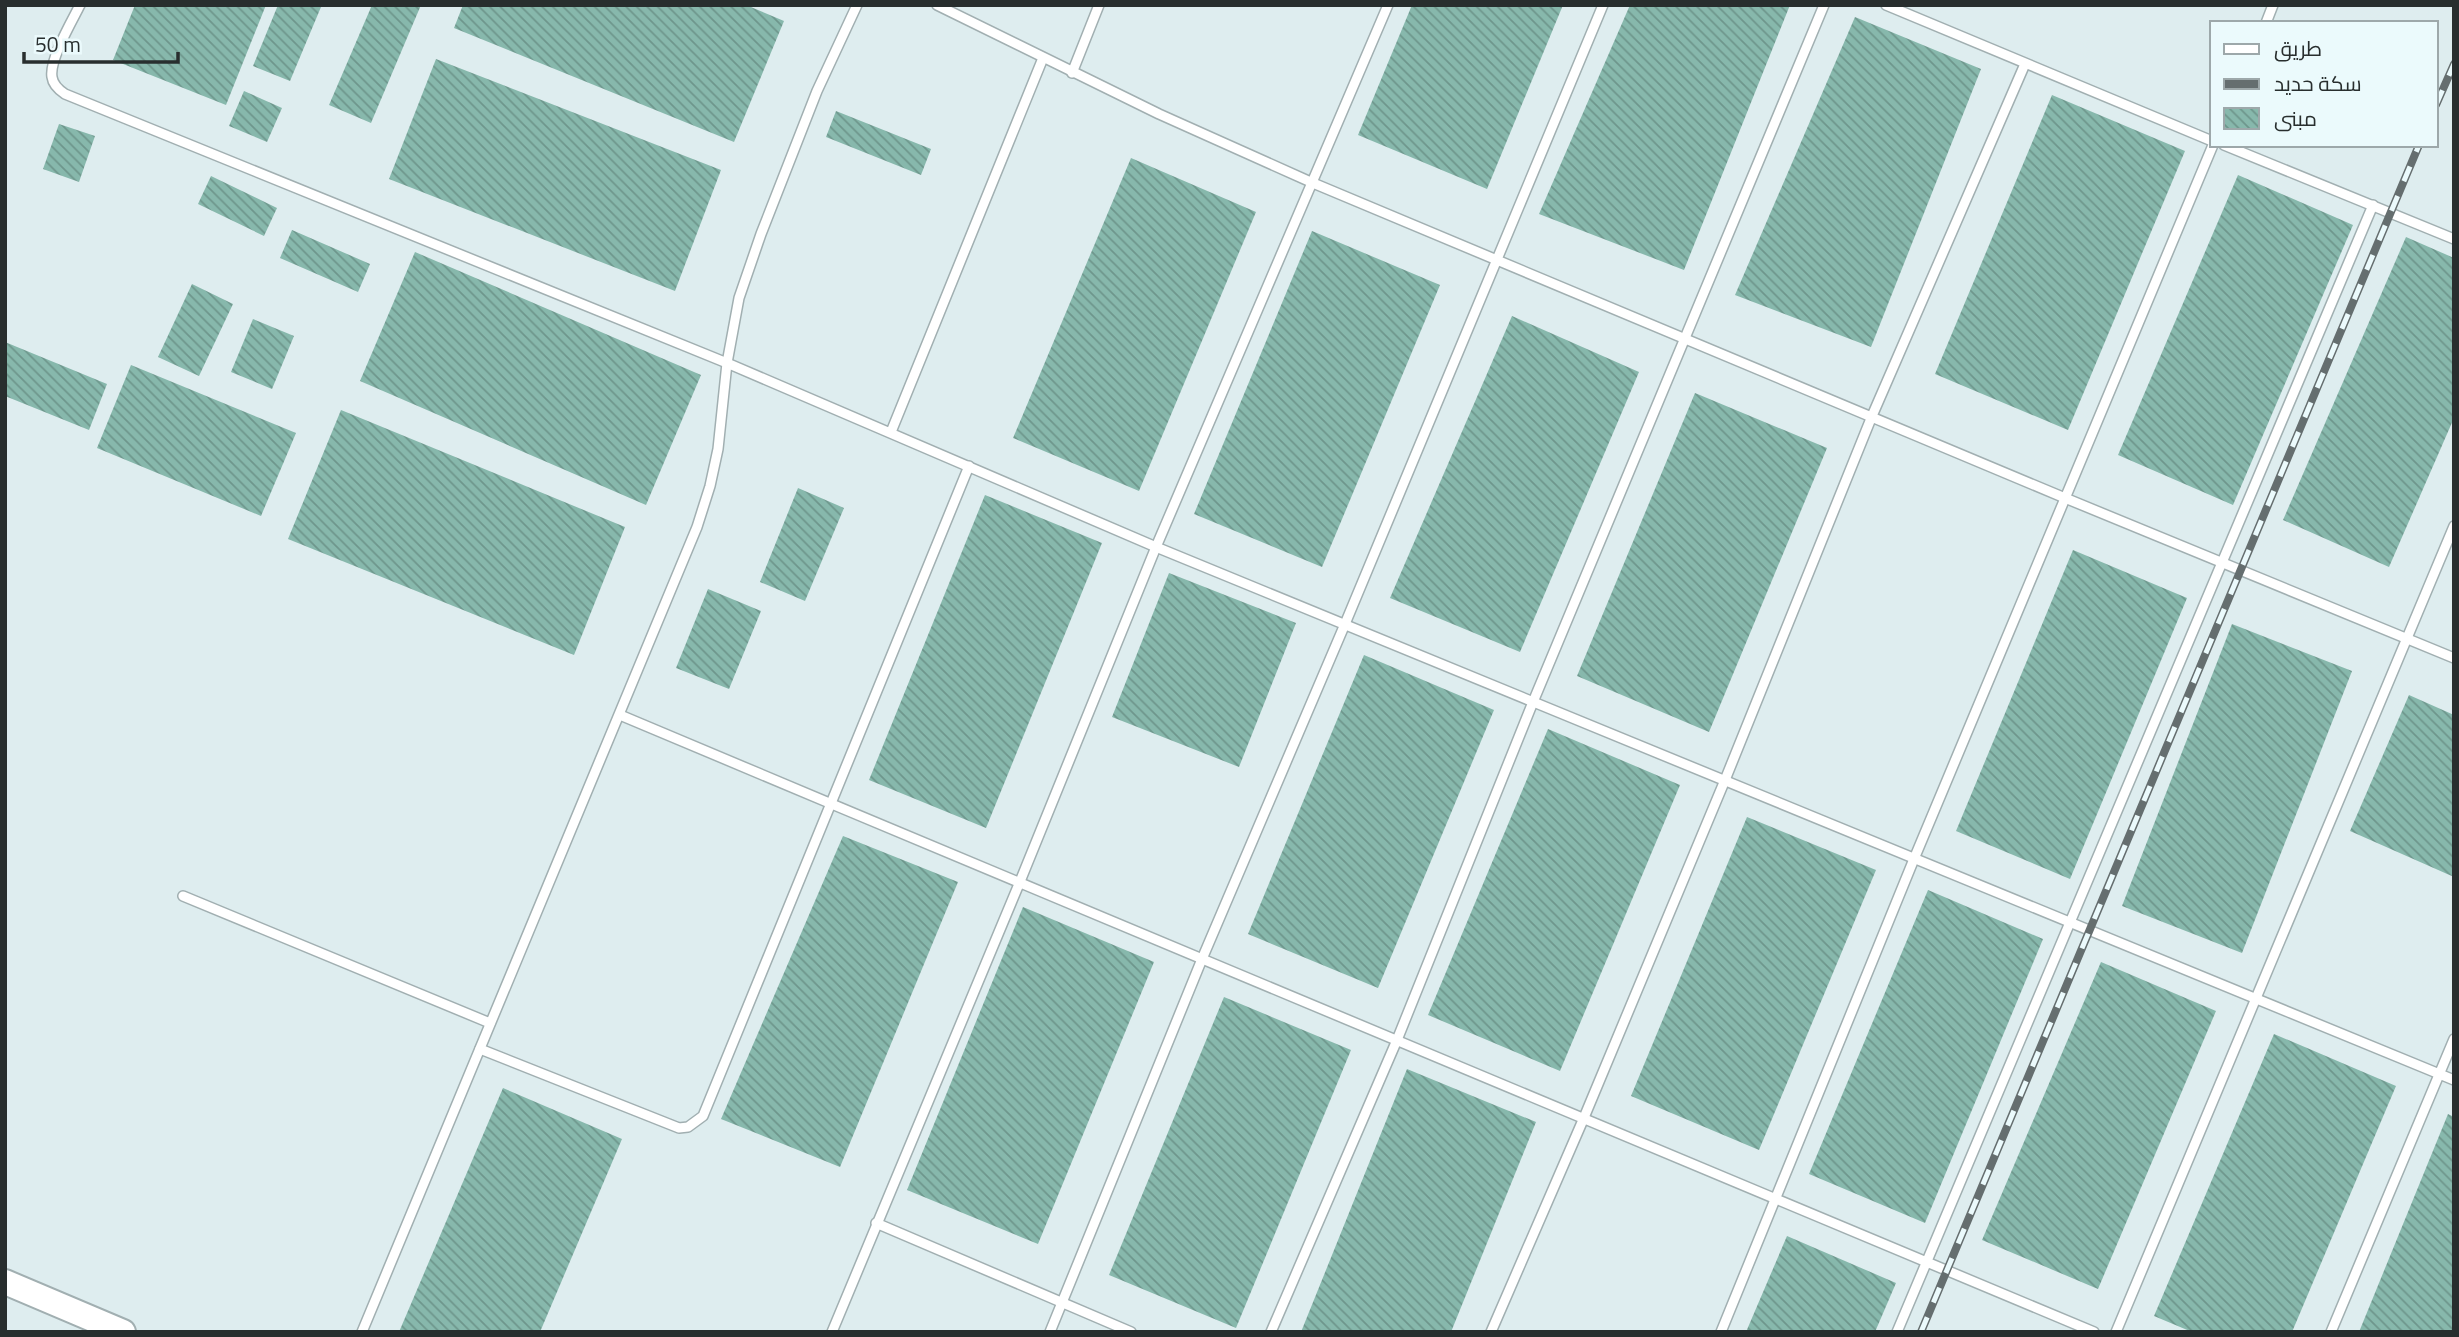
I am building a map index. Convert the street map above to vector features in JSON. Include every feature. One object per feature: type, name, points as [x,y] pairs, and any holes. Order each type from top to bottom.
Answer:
[{"type":"street","points":[[5,1282],[123,1332]]},
{"type":"lane","points":[[80,5],[52,66],[52,79],[57,88],[65,94],[727,363],[1156,547],[2454,1080]]},
{"type":"lane","points":[[362,1332],[679,573],[710,486],[718,449],[727,363],[739,298],[817,91],[857,5]]},
{"type":"lane","points":[[937,5],[1159,114],[1313,183],[2454,659]]},
{"type":"lane","points":[[1072,72],[1099,5]]},
{"type":"lane","points":[[832,1332],[1156,547],[1388,5]]},
{"type":"lane","points":[[1051,1332],[1202,959],[1345,625],[1603,5]]},
{"type":"lane","points":[[1272,1332],[1397,1040],[1533,702],[1824,5]]},
{"type":"lane","points":[[1886,5],[2210,142]]},
{"type":"lane","points":[[891,432],[1043,58]]},
{"type":"lane","points":[[1491,1332],[1725,780],[1872,416],[2025,64]]},
{"type":"lane","points":[[1721,1332],[1914,859],[2211,147]]},
{"type":"lane","points":[[2229,147],[2454,239]]},
{"type":"lane","points":[[1897,1332],[2373,205]]},
{"type":"lane","points":[[480,1049],[679,1128],[698,1123],[708,1106],[969,466]]},
{"type":"lane","points":[[2116,1332],[2454,526]]},
{"type":"lane","points":[[620,715],[2094,1332]]},
{"type":"lane","points":[[183,896],[490,1023]]},
{"type":"lane","points":[[2331,1332],[2454,1039]]},
{"type":"lane","points":[[876,1223],[1131,1332]]},
{"type":"building","points":[[135,5],[266,5],[226,105],[113,60]]},
{"type":"building","points":[[278,5],[321,7],[290,81],[253,66]]},
{"type":"building","points":[[372,5],[421,5],[371,123],[329,105]]},
{"type":"building","points":[[463,5],[746,5],[784,21],[734,142],[454,28]]},
{"type":"building","points":[[1412,5],[1563,5],[1487,189],[1358,135]]},
{"type":"building","points":[[1630,5],[1790,5],[1684,270],[1539,214]]},
{"type":"building","points":[[1855,17],[1981,69],[1871,347],[1735,295]]},
{"type":"building","points":[[436,59],[721,170],[675,291],[389,179]]},
{"type":"building","points":[[244,91],[282,108],[267,142],[229,126]]},
{"type":"building","points":[[2052,95],[2185,151],[2068,430],[1935,374]]},
{"type":"building","points":[[836,111],[931,149],[921,175],[826,137]]},
{"type":"building","points":[[59,124],[95,136],[79,182],[43,169]]},
{"type":"building","points":[[1131,158],[1256,212],[1139,491],[1013,438]]},
{"type":"building","points":[[2238,175],[2353,225],[2233,505],[2118,455]]},
{"type":"building","points":[[211,176],[277,208],[264,236],[198,204]]},
{"type":"building","points":[[292,230],[370,264],[358,292],[280,258]]},
{"type":"building","points":[[1312,231],[1440,285],[1322,567],[1194,514]]},
{"type":"building","points":[[2406,237],[2454,258],[2454,418],[2389,567],[2283,520]]},
{"type":"building","points":[[415,252],[701,375],[646,505],[360,381]]},
{"type":"building","points":[[192,284],[233,304],[199,376],[158,357]]},
{"type":"building","points":[[1512,316],[1639,372],[1520,652],[1390,598]]},
{"type":"building","points":[[253,319],[294,336],[272,389],[231,372]]},
{"type":"building","points":[[5,342],[107,384],[89,430],[5,396]]},
{"type":"building","points":[[131,365],[296,433],[261,516],[97,448]]},
{"type":"building","points":[[1695,393],[1827,448],[1709,732],[1577,676]]},
{"type":"building","points":[[341,410],[625,527],[574,655],[288,539]]},
{"type":"building","points":[[798,488],[844,508],[805,601],[760,582]]},
{"type":"building","points":[[985,495],[1102,543],[986,828],[869,780]]},
{"type":"building","points":[[2073,550],[2187,598],[2070,879],[1956,831]]},
{"type":"building","points":[[1169,573],[1296,623],[1239,767],[1112,717]]},
{"type":"building","points":[[708,589],[761,611],[729,689],[676,668]]},
{"type":"building","points":[[2232,624],[2352,671],[2242,953],[2122,906]]},
{"type":"building","points":[[1364,655],[1494,710],[1378,988],[1248,934]]},
{"type":"building","points":[[2409,695],[2454,715],[2454,877],[2350,831]]},
{"type":"building","points":[[1548,729],[1680,785],[1560,1071],[1428,1015]]},
{"type":"building","points":[[1747,817],[1876,870],[1759,1150],[1631,1096]]},
{"type":"building","points":[[843,836],[958,882],[840,1167],[721,1119]]},
{"type":"building","points":[[1928,890],[2043,939],[1925,1223],[1809,1174]]},
{"type":"building","points":[[1023,907],[1154,962],[1038,1244],[907,1190]]},
{"type":"building","points":[[2101,962],[2216,1011],[2098,1289],[1982,1240]]},
{"type":"building","points":[[1224,997],[1351,1050],[1236,1328],[1109,1275]]},
{"type":"building","points":[[2274,1034],[2396,1086],[2292,1332],[2192,1332],[2154,1316]]},
{"type":"building","points":[[1407,1069],[1536,1122],[1451,1332],[1301,1332]]},
{"type":"building","points":[[503,1088],[622,1139],[540,1332],[399,1332]]},
{"type":"building","points":[[2448,1114],[2454,1117],[2454,1332],[2359,1332]]},
{"type":"building","points":[[1787,1236],[1896,1283],[1875,1332],[1746,1332]]},
{"type":"railway","points":[[2438,100],[2454,64]]},
{"type":"railway","points":[[1921,1332],[2418,147]]}]
